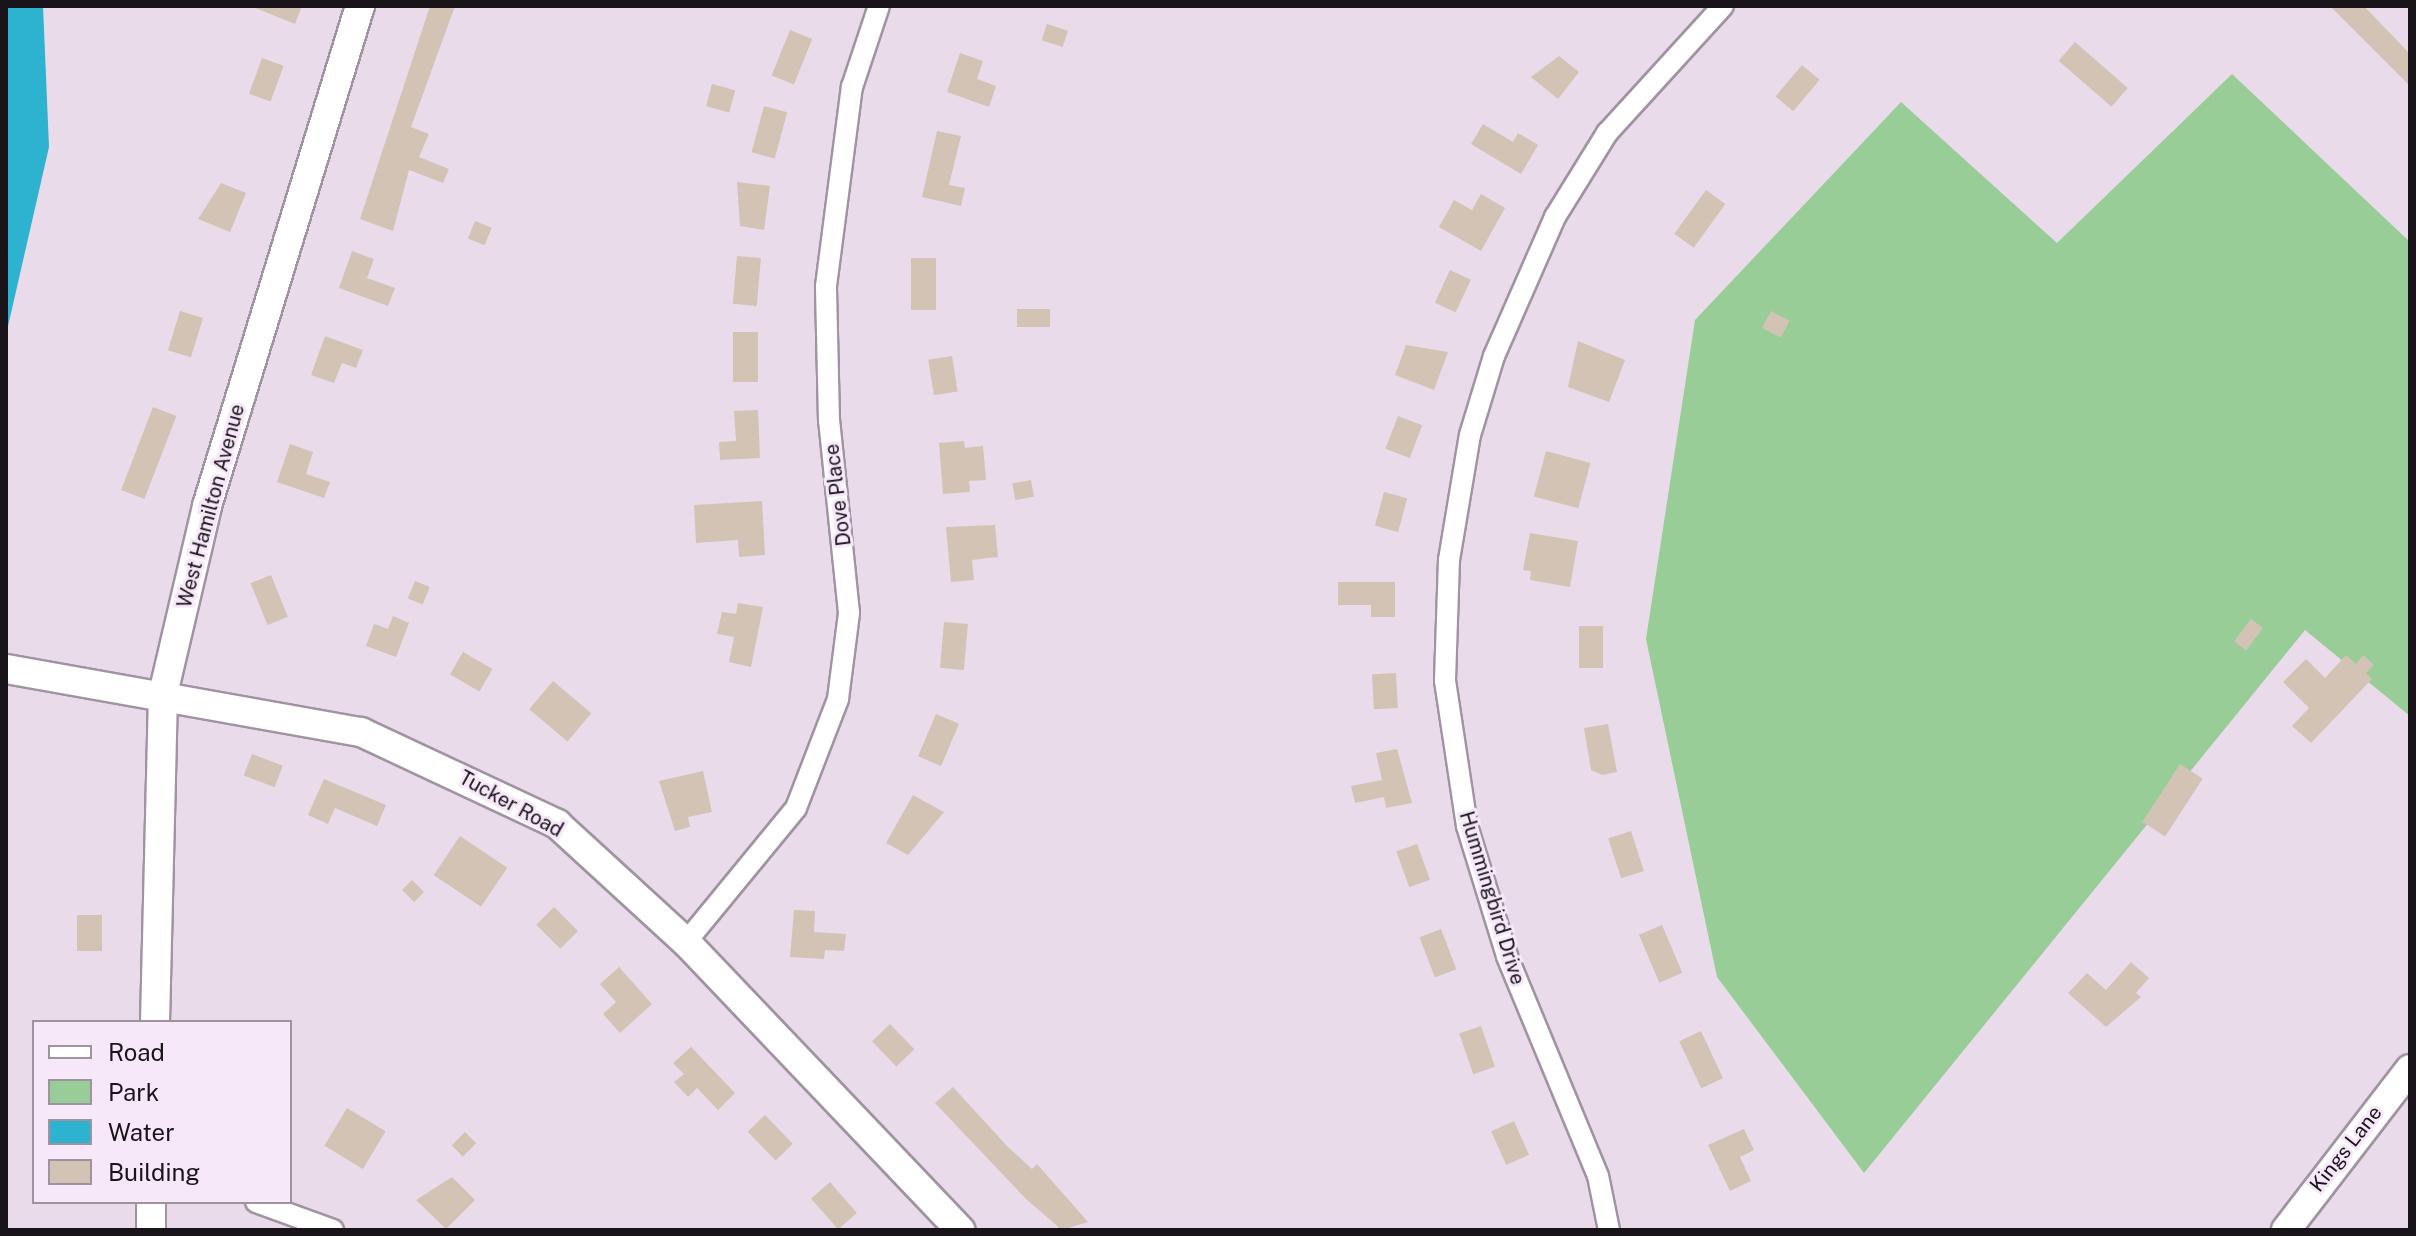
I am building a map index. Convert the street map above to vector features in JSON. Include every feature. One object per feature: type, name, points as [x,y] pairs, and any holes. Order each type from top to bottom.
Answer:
[{"type":"street","name":"West Hamilton Avenue","points":[[155,1020],[163,694],[207,506],[360,6]]},
{"type":"street","name":"Dove Place","points":[[686,942],[796,808],[838,699],[849,613],[829,421],[826,286],[852,87],[879,6]]},
{"type":"street","name":"Hummingbird Drive","points":[[1609,1230],[1598,1176],[1507,956],[1467,826],[1445,680],[1449,560],[1470,435],[1494,356],[1555,217],[1607,133],[1723,6]]},
{"type":"street","name":"Tucker Road","points":[[6,669],[163,694],[361,732],[475,781],[557,824],[686,942],[960,1230]]},
{"type":"street","name":"Kings Lane","points":[[2286,1230],[2410,1069]]},
{"type":"street","points":[[151,1204],[151,1230]]},
{"type":"street","points":[[262,1204],[333,1230]]},
{"type":"green space","points":[[2232,74],[2410,242],[2410,716],[2305,630],[1864,1173],[1717,977],[1646,639],[1695,320],[1901,102],[2057,243]]},
{"type":"water","points":[[6,6],[43,6],[49,147],[6,335]]},
{"type":"building","points":[[250,6],[302,6],[295,24]]},
{"type":"building","points":[[430,6],[455,6],[411,127],[429,134],[419,157],[449,169],[443,183],[409,170],[393,231],[360,219]]},
{"type":"building","points":[[2330,6],[2364,6],[2410,54],[2410,86]]},
{"type":"building","points":[[1047,24],[1068,31],[1063,47],[1042,40]]},
{"type":"building","points":[[790,30],[812,39],[794,84],[772,75]]},
{"type":"building","points":[[2075,42],[2128,88],[2111,107],[2059,61]]},
{"type":"building","points":[[960,53],[983,61],[977,79],[996,86],[989,107],[947,92]]},
{"type":"building","points":[[1559,56],[1579,72],[1558,99],[1531,77]]},
{"type":"building","points":[[262,58],[284,66],[271,102],[249,94]]},
{"type":"building","points":[[1802,65],[1820,80],[1793,111],[1776,96]]},
{"type":"building","points":[[712,84],[735,90],[729,112],[706,106]]},
{"type":"building","points":[[764,106],[787,112],[775,159],[752,152]]},
{"type":"building","points":[[1483,124],[1513,142],[1518,133],[1538,145],[1521,174],[1471,144]]},
{"type":"building","points":[[937,131],[961,136],[949,185],[965,188],[961,206],[922,197]]},
{"type":"building","points":[[737,182],[770,186],[764,230],[740,226]]},
{"type":"building","points":[[221,183],[246,193],[230,232],[198,219]]},
{"type":"building","points":[[1706,190],[1725,204],[1694,248],[1674,234]]},
{"type":"building","points":[[1481,194],[1505,208],[1481,251],[1439,227],[1454,200],[1472,210]]},
{"type":"building","points":[[475,221],[492,228],[485,245],[468,239]]},
{"type":"building","points":[[352,251],[374,259],[367,278],[395,288],[388,306],[339,288]]},
{"type":"building","points":[[737,256],[761,258],[757,306],[733,304]]},
{"type":"building","points":[[911,258],[936,258],[936,310],[911,310]]},
{"type":"building","points":[[1450,270],[1471,280],[1456,312],[1435,303]]},
{"type":"building","points":[[1017,309],[1050,309],[1050,327],[1017,327]]},
{"type":"building","points":[[180,311],[203,318],[191,357],[168,350]]},
{"type":"building","points":[[1771,311],[1790,321],[1781,338],[1762,328]]},
{"type":"building","points":[[733,332],[758,332],[758,382],[733,382]]},
{"type":"building","points":[[325,336],[363,350],[356,368],[342,363],[334,383],[311,375]]},
{"type":"building","points":[[1578,341],[1625,360],[1609,402],[1568,387]]},
{"type":"building","points":[[1406,345],[1448,352],[1434,390],[1395,375]]},
{"type":"building","points":[[952,356],[958,392],[934,395],[928,360]]},
{"type":"building","points":[[153,407],[176,416],[144,499],[121,490]]},
{"type":"building","points":[[758,410],[760,458],[720,460],[719,442],[736,441],[734,411]]},
{"type":"building","points":[[1398,416],[1422,425],[1410,458],[1385,449]]},
{"type":"building","points":[[964,441],[965,448],[983,446],[986,480],[969,481],[970,492],[943,494],[939,443]]},
{"type":"building","points":[[290,444],[313,452],[306,474],[330,482],[324,498],[277,482]]},
{"type":"building","points":[[1546,451],[1590,463],[1578,508],[1534,496]]},
{"type":"building","points":[[1031,480],[1034,497],[1015,500],[1012,483]]},
{"type":"building","points":[[1384,492],[1407,498],[1398,532],[1375,526]]},
{"type":"building","points":[[762,501],[765,555],[739,557],[738,540],[696,543],[694,505]]},
{"type":"building","points":[[995,525],[998,557],[972,560],[974,580],[951,582],[946,527]]},
{"type":"building","points":[[1530,533],[1578,541],[1570,587],[1530,580],[1531,571],[1523,570]]},
{"type":"building","points":[[271,575],[288,617],[267,625],[251,583]]},
{"type":"building","points":[[415,581],[430,587],[423,605],[408,599]]},
{"type":"building","points":[[1338,582],[1395,582],[1395,617],[1371,617],[1371,605],[1338,605]]},
{"type":"building","points":[[738,603],[763,607],[751,667],[729,662],[734,637],[717,634],[722,612],[736,614]]},
{"type":"building","points":[[393,616],[409,623],[396,657],[366,646],[374,624],[388,629]]},
{"type":"building","points":[[2251,619],[2263,628],[2246,650],[2234,641]]},
{"type":"building","points":[[944,622],[968,624],[964,670],[940,668]]},
{"type":"building","points":[[1579,626],[1603,626],[1603,668],[1579,668]]},
{"type":"building","points":[[463,652],[492,669],[479,692],[450,675]]},
{"type":"building","points":[[2346,655],[2356,664],[2363,655],[2374,665],[2366,673],[2372,679],[2311,743],[2292,726],[2309,708],[2283,682],[2306,659],[2325,678]]},
{"type":"building","points":[[1396,673],[1398,708],[1374,709],[1372,674]]},
{"type":"building","points":[[553,681],[591,713],[568,741],[529,709]]},
{"type":"building","points":[[936,714],[959,724],[941,766],[918,756]]},
{"type":"building","points":[[1608,724],[1617,772],[1602,775],[1591,770],[1584,728]]},
{"type":"building","points":[[1397,749],[1412,803],[1386,808],[1384,797],[1355,803],[1351,786],[1382,780],[1376,753]]},
{"type":"building","points":[[252,754],[283,766],[275,787],[244,775]]},
{"type":"building","points":[[2180,764],[2203,779],[2165,837],[2142,822]]},
{"type":"building","points":[[703,771],[712,812],[688,817],[690,827],[675,831],[659,781]]},
{"type":"building","points":[[324,779],[386,805],[377,826],[335,808],[328,824],[308,815]]},
{"type":"building","points":[[913,795],[944,812],[908,855],[886,843]]},
{"type":"building","points":[[1631,831],[1644,871],[1621,878],[1608,838]]},
{"type":"building","points":[[460,836],[507,868],[481,907],[434,875]]},
{"type":"building","points":[[1417,844],[1430,880],[1409,887],[1396,852]]},
{"type":"building","points":[[412,880],[424,892],[414,902],[402,890]]},
{"type":"building","points":[[554,907],[578,931],[560,949],[536,925]]},
{"type":"building","points":[[794,910],[815,911],[814,932],[846,934],[844,951],[825,950],[824,959],[790,957]]},
{"type":"building","points":[[77,915],[102,915],[102,951],[77,951]]},
{"type":"building","points":[[1662,925],[1682,973],[1659,983],[1639,935]]},
{"type":"building","points":[[1441,929],[1456,969],[1435,977],[1420,937]]},
{"type":"building","points":[[2131,962],[2149,978],[2136,993],[2141,997],[2106,1027],[2068,993],[2087,973],[2106,990]]},
{"type":"building","points":[[619,967],[652,1004],[620,1033],[603,1014],[616,1002],[600,984]]},
{"type":"building","points":[[890,1024],[914,1049],[896,1067],[872,1041]]},
{"type":"building","points":[[1481,1026],[1495,1067],[1473,1074],[1459,1033]]},
{"type":"building","points":[[1701,1031],[1723,1078],[1701,1088],[1679,1041]]},
{"type":"building","points":[[691,1047],[735,1093],[718,1110],[697,1088],[688,1097],[674,1082],[684,1074],[673,1063]]},
{"type":"building","points":[[953,1087],[1032,1169],[1037,1164],[1088,1222],[1062,1230],[1026,1199],[935,1103]]},
{"type":"building","points":[[347,1108],[386,1131],[363,1169],[324,1146]]},
{"type":"building","points":[[765,1115],[793,1144],[776,1160],[748,1132]]},
{"type":"building","points":[[1514,1121],[1529,1155],[1506,1165],[1491,1131]]},
{"type":"building","points":[[1744,1129],[1754,1150],[1740,1157],[1751,1181],[1730,1191],[1708,1145]]},
{"type":"building","points":[[465,1132],[476,1143],[463,1157],[452,1145]]},
{"type":"building","points":[[452,1177],[475,1200],[446,1229],[416,1200]]},
{"type":"building","points":[[830,1182],[857,1213],[838,1229],[811,1198]]}]
